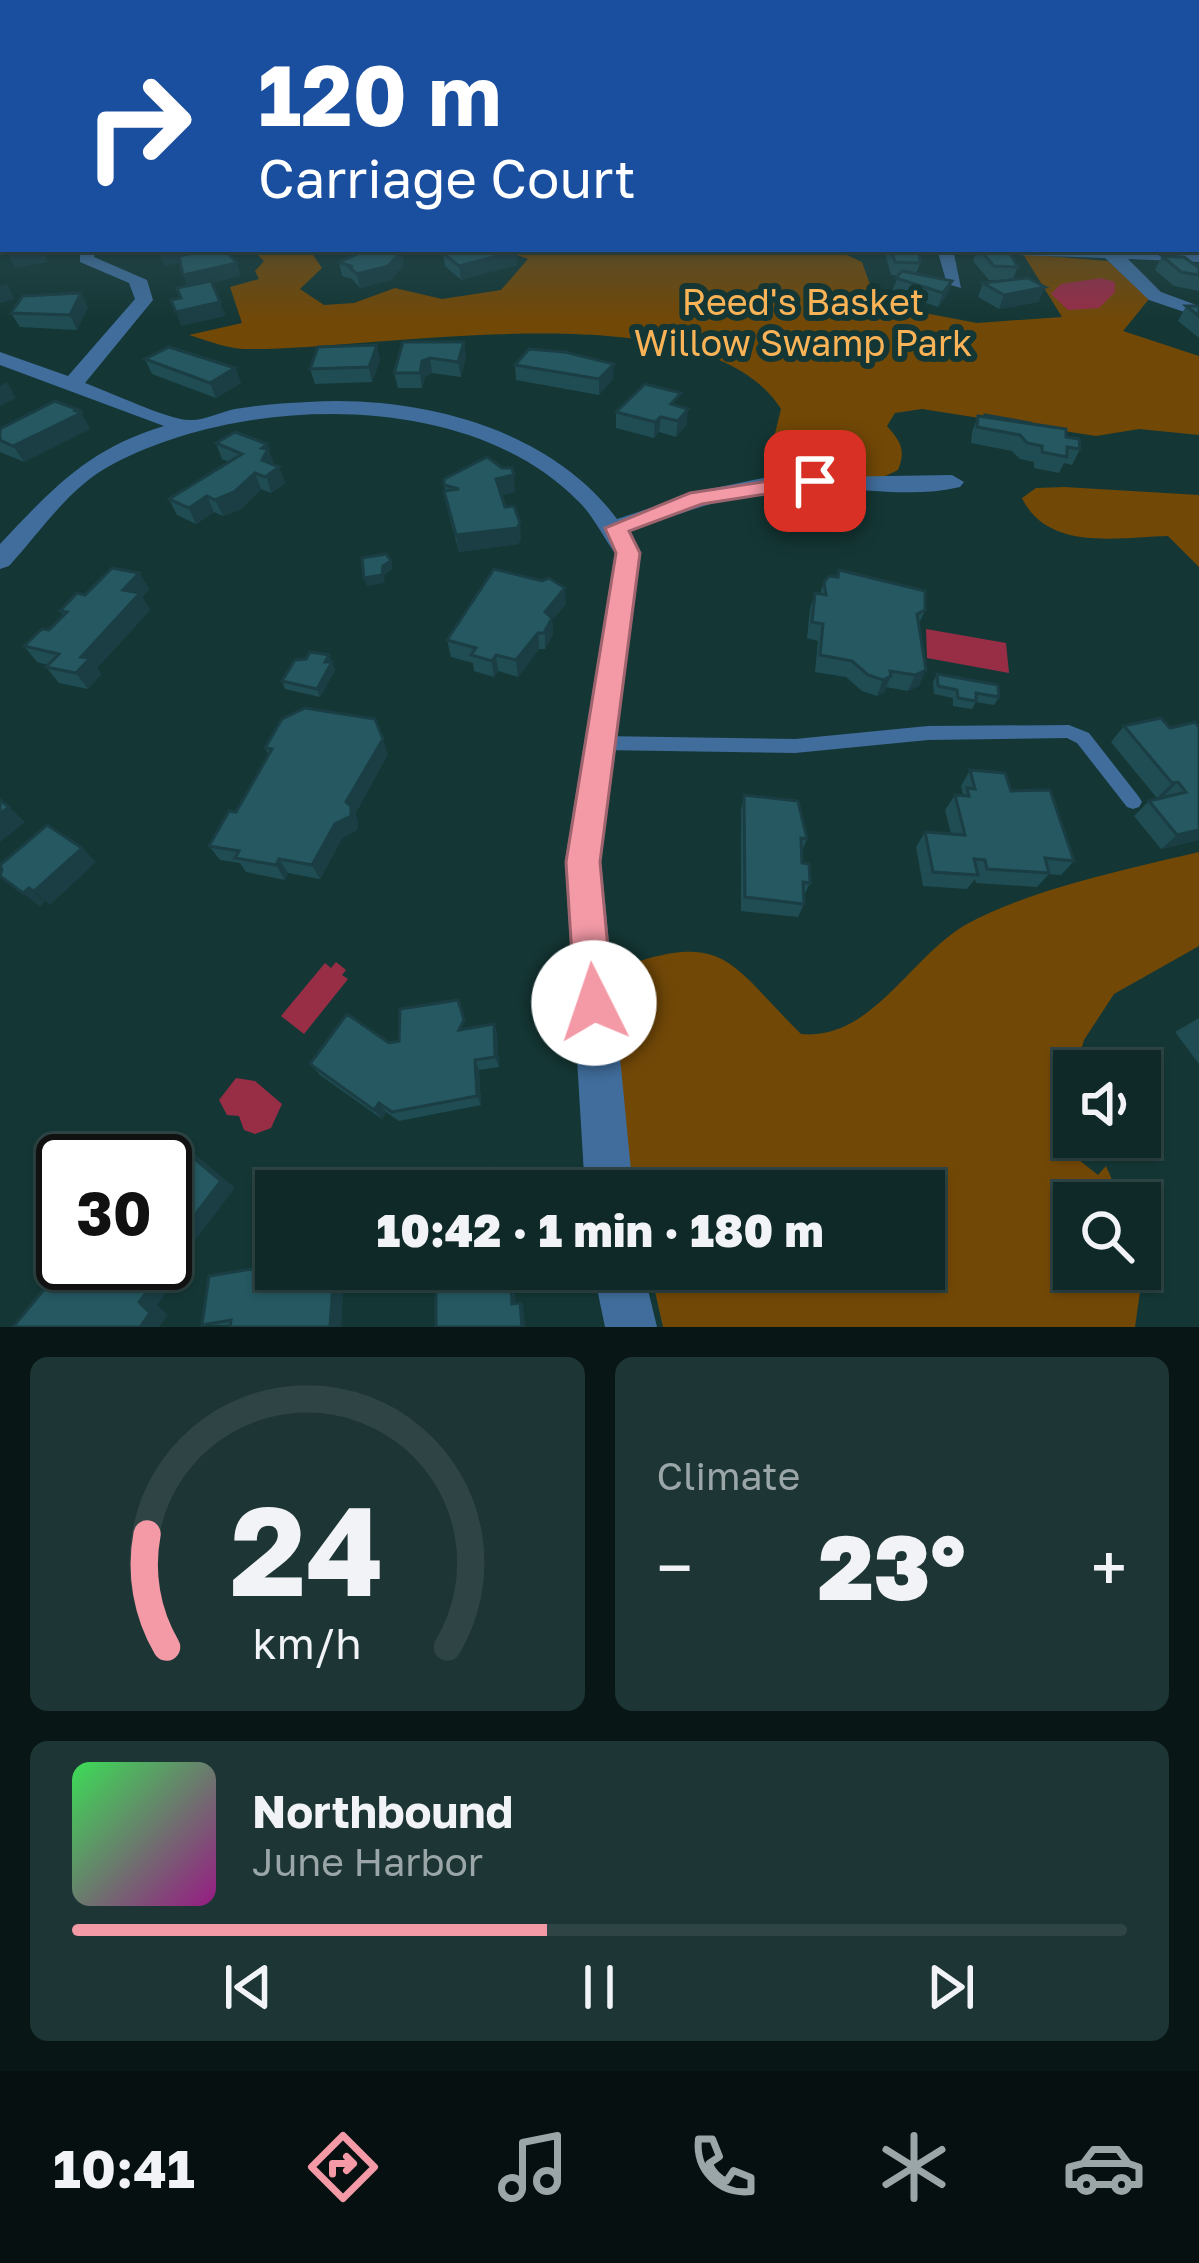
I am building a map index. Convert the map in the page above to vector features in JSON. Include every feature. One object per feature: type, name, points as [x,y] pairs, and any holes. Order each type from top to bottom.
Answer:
[{"type":"street","points":[[72,385],[144,300],[141,284],[91,262],[86,259],[87,252]]},
{"type":"street","points":[[946,252],[955,284]]},
{"type":"street","points":[[1105,252],[1120,260],[1156,296],[1199,312]]},
{"type":"street","points":[[1119,252],[1199,257]]},
{"type":"street","points":[[0,358],[182,425]]},
{"type":"street","points":[[0,560],[99,461],[182,425],[299,411],[369,410],[485,432],[542,457],[592,499],[616,528],[628,553],[583,862],[607,1170]]},
{"type":"street","points":[[616,528],[698,498],[762,485],[815,481],[908,488],[952,482]]},
{"type":"street","points":[[623,1290],[631,1327]]},
{"type":"lane","points":[[600,743],[795,746],[928,733],[1069,731],[1083,738],[1133,802]]},
{"type":"green space","name":"Reed's Basket Willow Swamp Park","points":[[255,252],[311,252],[322,268],[300,289],[324,305],[354,303],[395,288],[442,299],[501,290],[528,259],[508,252],[840,252],[862,262],[877,304],[977,323],[1062,317],[1023,254],[1108,261],[1149,299],[1123,331],[1199,356],[1199,435],[1139,429],[1096,436],[922,409],[895,413],[887,426],[901,446],[902,457],[898,470],[877,480],[773,476],[770,454],[781,409],[741,371],[682,348],[611,336],[531,334],[243,349],[189,335],[242,323],[230,287],[259,279],[255,271],[264,261]]},
{"type":"green space","points":[[1036,488],[1199,495],[1199,567],[1168,536],[1107,539],[1067,534],[1034,515],[1022,498]]},
{"type":"green space","points":[[1199,852],[1199,946],[1114,994],[1081,1050],[1053,1050],[1053,1158],[1076,1158],[1098,1175],[1106,1166],[1113,1182],[1053,1182],[1053,1290],[1140,1290],[1135,1327],[663,1327],[655,1290],[945,1290],[945,1170],[628,1170],[622,1142],[616,969],[653,957],[704,953],[739,971],[801,1034],[826,1033],[870,1010],[967,924],[1080,881]]},
{"type":"shaded area","points":[[1101,278],[1115,282],[1115,292],[1099,308],[1068,310],[1051,294],[1061,284]]},
{"type":"shaded area","points":[[926,629],[1006,643],[1009,673],[927,658]]},
{"type":"shaded area","points":[[336,962],[348,979],[304,1034],[281,1016],[325,963],[331,968]]},
{"type":"shaded area","points":[[236,1078],[255,1081],[282,1104],[271,1128],[255,1134],[244,1130],[239,1116],[227,1115],[219,1100]]},
{"type":"building","points":[[227,252],[237,263],[183,275],[179,256]]},
{"type":"building","points":[[362,252],[401,252],[388,266],[357,274],[349,267],[353,267],[339,262]]},
{"type":"building","points":[[449,252],[512,252],[459,266],[443,253]]},
{"type":"building","points":[[892,252],[919,252],[920,263],[895,262]]},
{"type":"building","points":[[982,252],[1009,252],[1018,267],[994,266]]},
{"type":"building","points":[[1162,256],[1184,257],[1199,268],[1199,275],[1181,272]]},
{"type":"building","points":[[902,271],[952,281],[943,293],[896,278]]},
{"type":"building","points":[[1028,278],[1045,287],[1004,295],[983,283]]},
{"type":"building","points":[[211,281],[220,302],[176,312],[171,300],[181,298],[177,288]]},
{"type":"building","points":[[81,293],[70,315],[11,313],[23,296]]},
{"type":"building","points":[[403,342],[464,342],[458,362],[430,358],[422,361],[420,373],[394,373]]},
{"type":"building","points":[[377,345],[369,367],[310,369],[318,347]]},
{"type":"building","points":[[169,347],[235,368],[210,383],[145,359]]},
{"type":"building","points":[[529,349],[614,364],[599,379],[515,365]]},
{"type":"building","points":[[645,384],[681,393],[671,404],[688,409],[678,421],[661,417],[655,422],[616,412]]},
{"type":"building","points":[[55,401],[81,413],[13,446],[0,440],[0,429]]},
{"type":"building","points":[[978,416],[1066,429],[1066,437],[1079,439],[1080,449],[1067,447],[1067,457],[1042,452],[1042,446],[1027,443],[1020,435],[977,427]]},
{"type":"building","points":[[235,432],[267,444],[262,460],[279,467],[265,477],[255,473],[234,492],[215,500],[207,496],[189,508],[169,499],[242,454],[216,443]]},
{"type":"building","points":[[487,457],[502,468],[512,468],[514,475],[496,479],[505,507],[514,506],[520,523],[517,528],[456,535],[444,491],[459,489],[444,485],[444,479]]},
{"type":"building","points":[[386,554],[391,561],[383,566],[382,575],[364,578],[362,558]]},
{"type":"building","points":[[112,568],[139,573],[123,590],[140,593],[81,657],[90,658],[76,673],[46,667],[59,654],[24,646],[42,629],[49,630],[77,593],[85,595]]},
{"type":"building","points":[[494,569],[542,581],[549,578],[565,588],[545,612],[552,618],[544,633],[538,633],[516,660],[496,655],[492,661],[471,655],[476,648],[447,640]]},
{"type":"building","points":[[839,570],[925,591],[925,610],[917,614],[926,670],[915,675],[890,671],[891,676],[883,680],[852,661],[820,655],[823,624],[812,622],[815,593],[826,595],[824,582],[829,576],[838,577]]},
{"type":"building","points":[[310,652],[329,655],[325,662],[332,662],[317,689],[282,681],[295,660],[306,659]]},
{"type":"building","points":[[937,674],[998,685],[999,697],[976,693],[976,701],[958,698],[957,690],[938,686]]},
{"type":"building","points":[[305,708],[375,719],[383,739],[346,802],[351,816],[335,824],[312,865],[235,858],[239,851],[209,846],[229,811],[236,812],[272,749],[265,748],[282,719]]},
{"type":"building","points":[[1161,718],[1170,728],[1195,722],[1199,727],[1199,830],[1177,835],[1149,801],[1186,792],[1178,782],[1172,783],[1124,726]]},
{"type":"building","points":[[970,770],[1005,773],[1011,791],[1050,790],[1074,861],[1045,858],[1049,873],[987,869],[985,860],[974,859],[978,875],[933,872],[925,832],[965,835],[955,795],[969,796],[967,788],[975,789]]},
{"type":"building","points":[[744,795],[798,801],[807,839],[801,838],[802,863],[809,864],[810,883],[803,882],[804,904],[745,897]]},
{"type":"building","points":[[47,825],[82,848],[34,891],[29,888],[23,893],[0,876],[0,865]]},
{"type":"building","points":[[458,1000],[464,1020],[459,1030],[494,1024],[495,1057],[475,1060],[477,1096],[392,1112],[379,1103],[374,1110],[310,1064],[347,1014],[389,1043],[399,1041],[400,1009]]},
{"type":"building","points":[[192,1157],[221,1181],[192,1219]]},
{"type":"building","points":[[255,1268],[255,1290],[333,1290],[330,1327],[230,1327],[231,1320],[202,1325],[209,1276]]},
{"type":"building","points":[[44,1290],[148,1290],[139,1302],[150,1313],[140,1327],[13,1327]]},
{"type":"building","points":[[436,1290],[511,1290],[512,1304],[520,1303],[522,1327],[436,1327]]},
{"type":"route","points":[[594,1003],[583,862],[628,553],[616,528],[698,498],[762,485],[815,481]]}]
